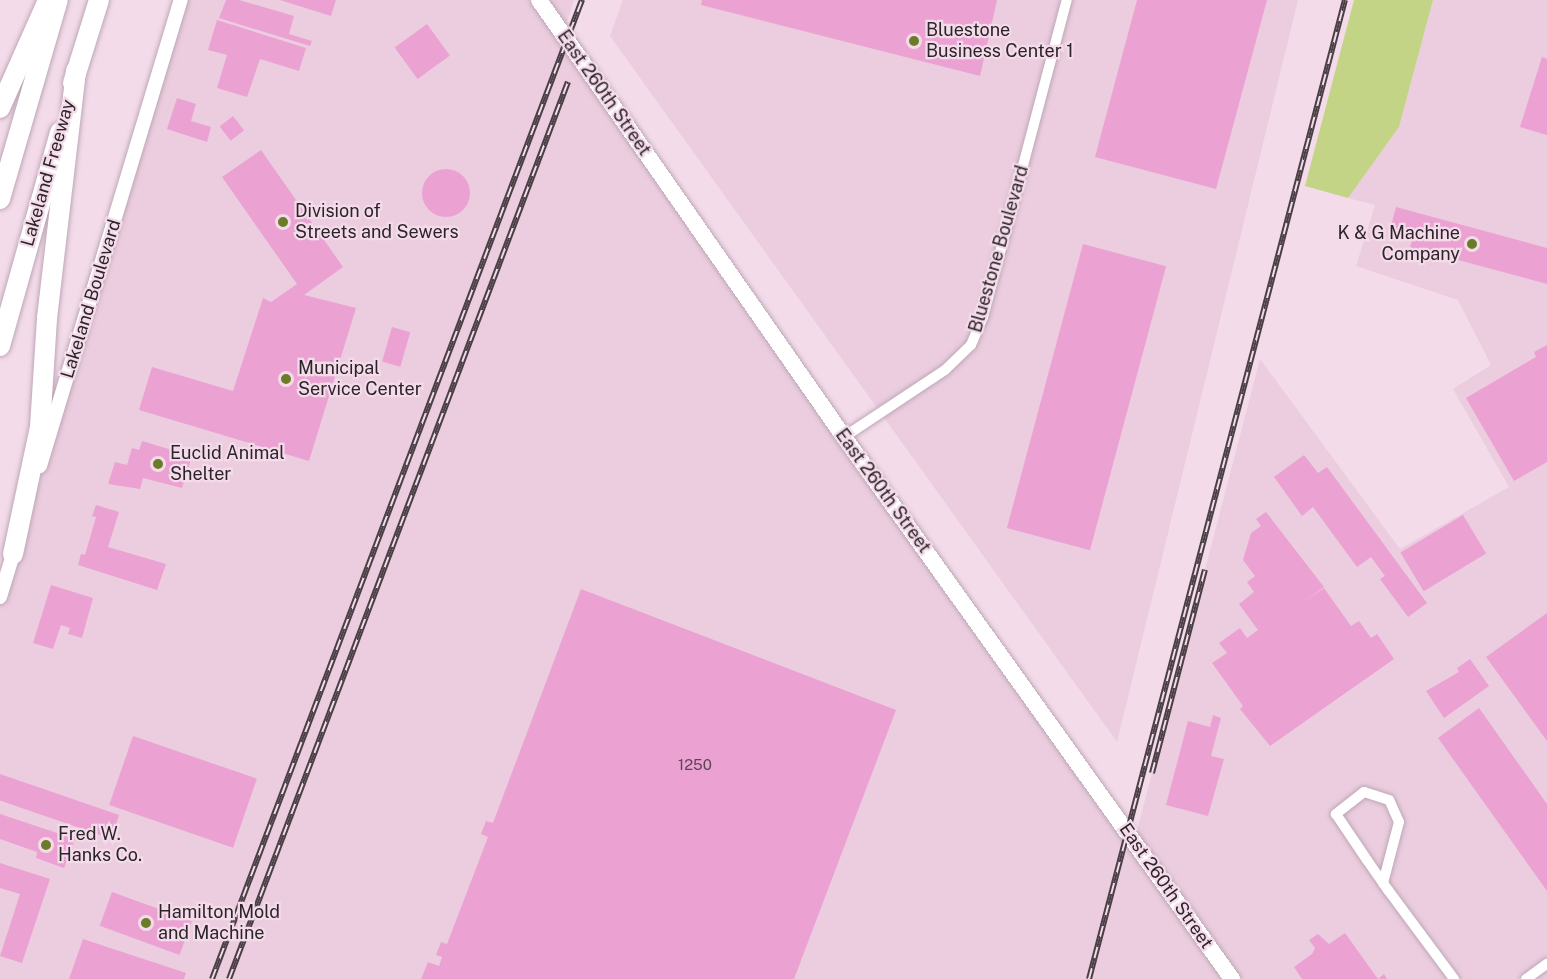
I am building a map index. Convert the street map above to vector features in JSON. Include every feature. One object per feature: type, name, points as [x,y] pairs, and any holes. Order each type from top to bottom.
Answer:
[{"type":"highway","points":[[0,108],[48,0]]},
{"type":"highway","points":[[0,199],[58,0]]},
{"type":"highway","name":"Lakeland Freeway","points":[[0,346],[76,71],[99,0]]},
{"type":"highway","points":[[14,554],[40,427],[47,318],[76,71]]},
{"type":"main road","name":"East 260th Street","points":[[539,0],[844,437],[1232,979]]},
{"type":"street","name":"Lakeland Boulevard","points":[[0,597],[181,0]]},
{"type":"street","name":"Bluestone Boulevard","points":[[844,437],[945,370],[971,345],[983,317],[1067,0]]},
{"type":"street","points":[[1383,883],[1399,822],[1389,800],[1364,792],[1336,814],[1383,883],[1454,979]]},
{"type":"street","points":[[1526,979],[1547,964]]},
{"type":"shaded area","points":[[181,0],[574,0],[563,34],[1134,842],[1260,359],[1400,549],[1509,487],[1453,389],[1491,365],[1458,300],[1356,266],[1375,205],[1348,198],[1399,127],[1433,0],[1547,0],[1547,979],[0,979],[0,597]]},
{"type":"shaded area","points":[[623,0],[1298,0],[1117,742],[610,36]]},
{"type":"green space","points":[[1354,0],[1433,0],[1399,127],[1348,198],[1305,186]]},
{"type":"building","points":[[226,0],[239,0],[294,16],[289,34],[312,41],[310,46],[219,18]]},
{"type":"building","points":[[280,0],[336,0],[331,16]]},
{"type":"building","name":"Bluestone Business Center 1","points":[[702,0],[997,0],[980,76],[701,5]]},
{"type":"building","points":[[1137,0],[1267,0],[1216,189],[1095,157]]},
{"type":"building","points":[[217,20],[306,48],[299,71],[260,59],[247,97],[217,88],[227,55],[208,50]]},
{"type":"building","points":[[427,24],[450,56],[418,79],[395,48]]},
{"type":"building","points":[[1542,57],[1547,59],[1547,135],[1520,127]]},
{"type":"building","points":[[177,98],[196,104],[191,121],[211,127],[207,142],[167,129]]},
{"type":"building","points":[[233,116],[244,130],[231,141],[220,126]]},
{"type":"building","name":"Municipal Service Center","points":[[261,150],[343,267],[304,295],[356,308],[309,461],[139,410],[152,367],[233,391],[263,298],[271,302],[297,284],[222,177]]},
{"type":"building","points":[[441,169],[451,169],[463,176],[470,188],[470,198],[463,210],[451,217],[441,217],[426,206],[422,198],[422,188],[433,173]]},
{"type":"building","name":"K & G Machine Company","points":[[1396,207],[1547,248],[1547,284],[1410,247],[1412,240],[1389,234]]},
{"type":"building","points":[[1083,244],[1166,266],[1090,550],[1007,528]]},
{"type":"building","points":[[392,327],[410,332],[400,367],[382,362]]},
{"type":"building","points":[[1547,345],[1547,462],[1514,481],[1466,398],[1536,357],[1534,352]]},
{"type":"building","name":"Euclid Animal Shelter","points":[[142,441],[192,456],[182,488],[143,478],[140,489],[108,484],[115,462],[127,465],[132,448],[139,450]]},
{"type":"building","points":[[1304,455],[1318,473],[1327,467],[1427,603],[1408,617],[1380,579],[1385,576],[1371,557],[1357,567],[1313,507],[1302,516],[1274,477]]},
{"type":"building","points":[[96,505],[119,512],[108,547],[166,564],[157,590],[78,565],[81,554],[85,555],[96,517],[92,516]]},
{"type":"building","points":[[1266,512],[1324,587],[1305,601],[1324,588],[1351,626],[1359,621],[1371,638],[1377,634],[1394,659],[1270,746],[1240,709],[1243,706],[1212,663],[1227,653],[1219,643],[1240,628],[1247,638],[1258,630],[1239,604],[1254,592],[1247,582],[1255,576],[1243,560],[1251,533],[1261,526],[1256,519]]},
{"type":"building","points":[[1463,515],[1486,554],[1424,591],[1400,553]]},
{"type":"building","points":[[51,585],[93,598],[82,638],[68,634],[70,628],[61,625],[53,649],[33,643]]},
{"type":"building","points":[[581,589],[896,710],[794,979],[421,979],[428,962],[439,966],[442,957],[436,955],[441,942],[447,944],[488,837],[481,834],[486,821],[493,823]]},
{"type":"building","points":[[1547,613],[1547,741],[1486,657]]},
{"type":"building","points":[[1470,659],[1489,686],[1444,718],[1426,691],[1459,672],[1457,668]]},
{"type":"building","points":[[1479,708],[1547,804],[1547,891],[1438,738]]},
{"type":"building","points":[[1213,715],[1221,718],[1211,756],[1224,759],[1208,816],[1166,805],[1188,721],[1210,727]]},
{"type":"building","points":[[133,736],[257,779],[233,848],[109,805]]},
{"type":"building","points":[[0,774],[119,815],[111,839],[0,800]]},
{"type":"building","name":"Fred W. Hanks Co.","points":[[0,814],[75,839],[64,868],[36,858],[37,852],[0,839]]},
{"type":"building","points":[[0,863],[50,879],[22,963],[0,956],[20,894],[0,888]]},
{"type":"building","name":"Hamilton Mold and Machine","points":[[112,892],[192,921],[180,955],[100,926]]},
{"type":"building","points":[[1345,933],[1378,979],[1302,979],[1294,967],[1312,954],[1315,948],[1309,940],[1318,934],[1329,944]]},
{"type":"building","points":[[83,939],[186,973],[184,979],[69,979]]},
{"type":"railway","points":[[212,979],[582,0]]},
{"type":"railway","points":[[1089,979],[1345,0]]},
{"type":"railway","points":[[229,979],[568,82]]},
{"type":"railway","points":[[1152,773],[1205,570]]},
{"type":"place","name":"Bluestone Business Center 1","points":[[914,41]]},
{"type":"place","name":"Division of Streets and Sewers","points":[[283,222]]},
{"type":"place","name":"K & G Machine Company","points":[[1472,244]]},
{"type":"place","name":"Municipal Service Center","points":[[286,379]]},
{"type":"place","name":"Euclid Animal Shelter","points":[[158,464]]},
{"type":"place","name":"Fred W. Hanks Co.","points":[[46,845]]},
{"type":"place","name":"Hamilton Mold and Machine","points":[[146,923]]}]
